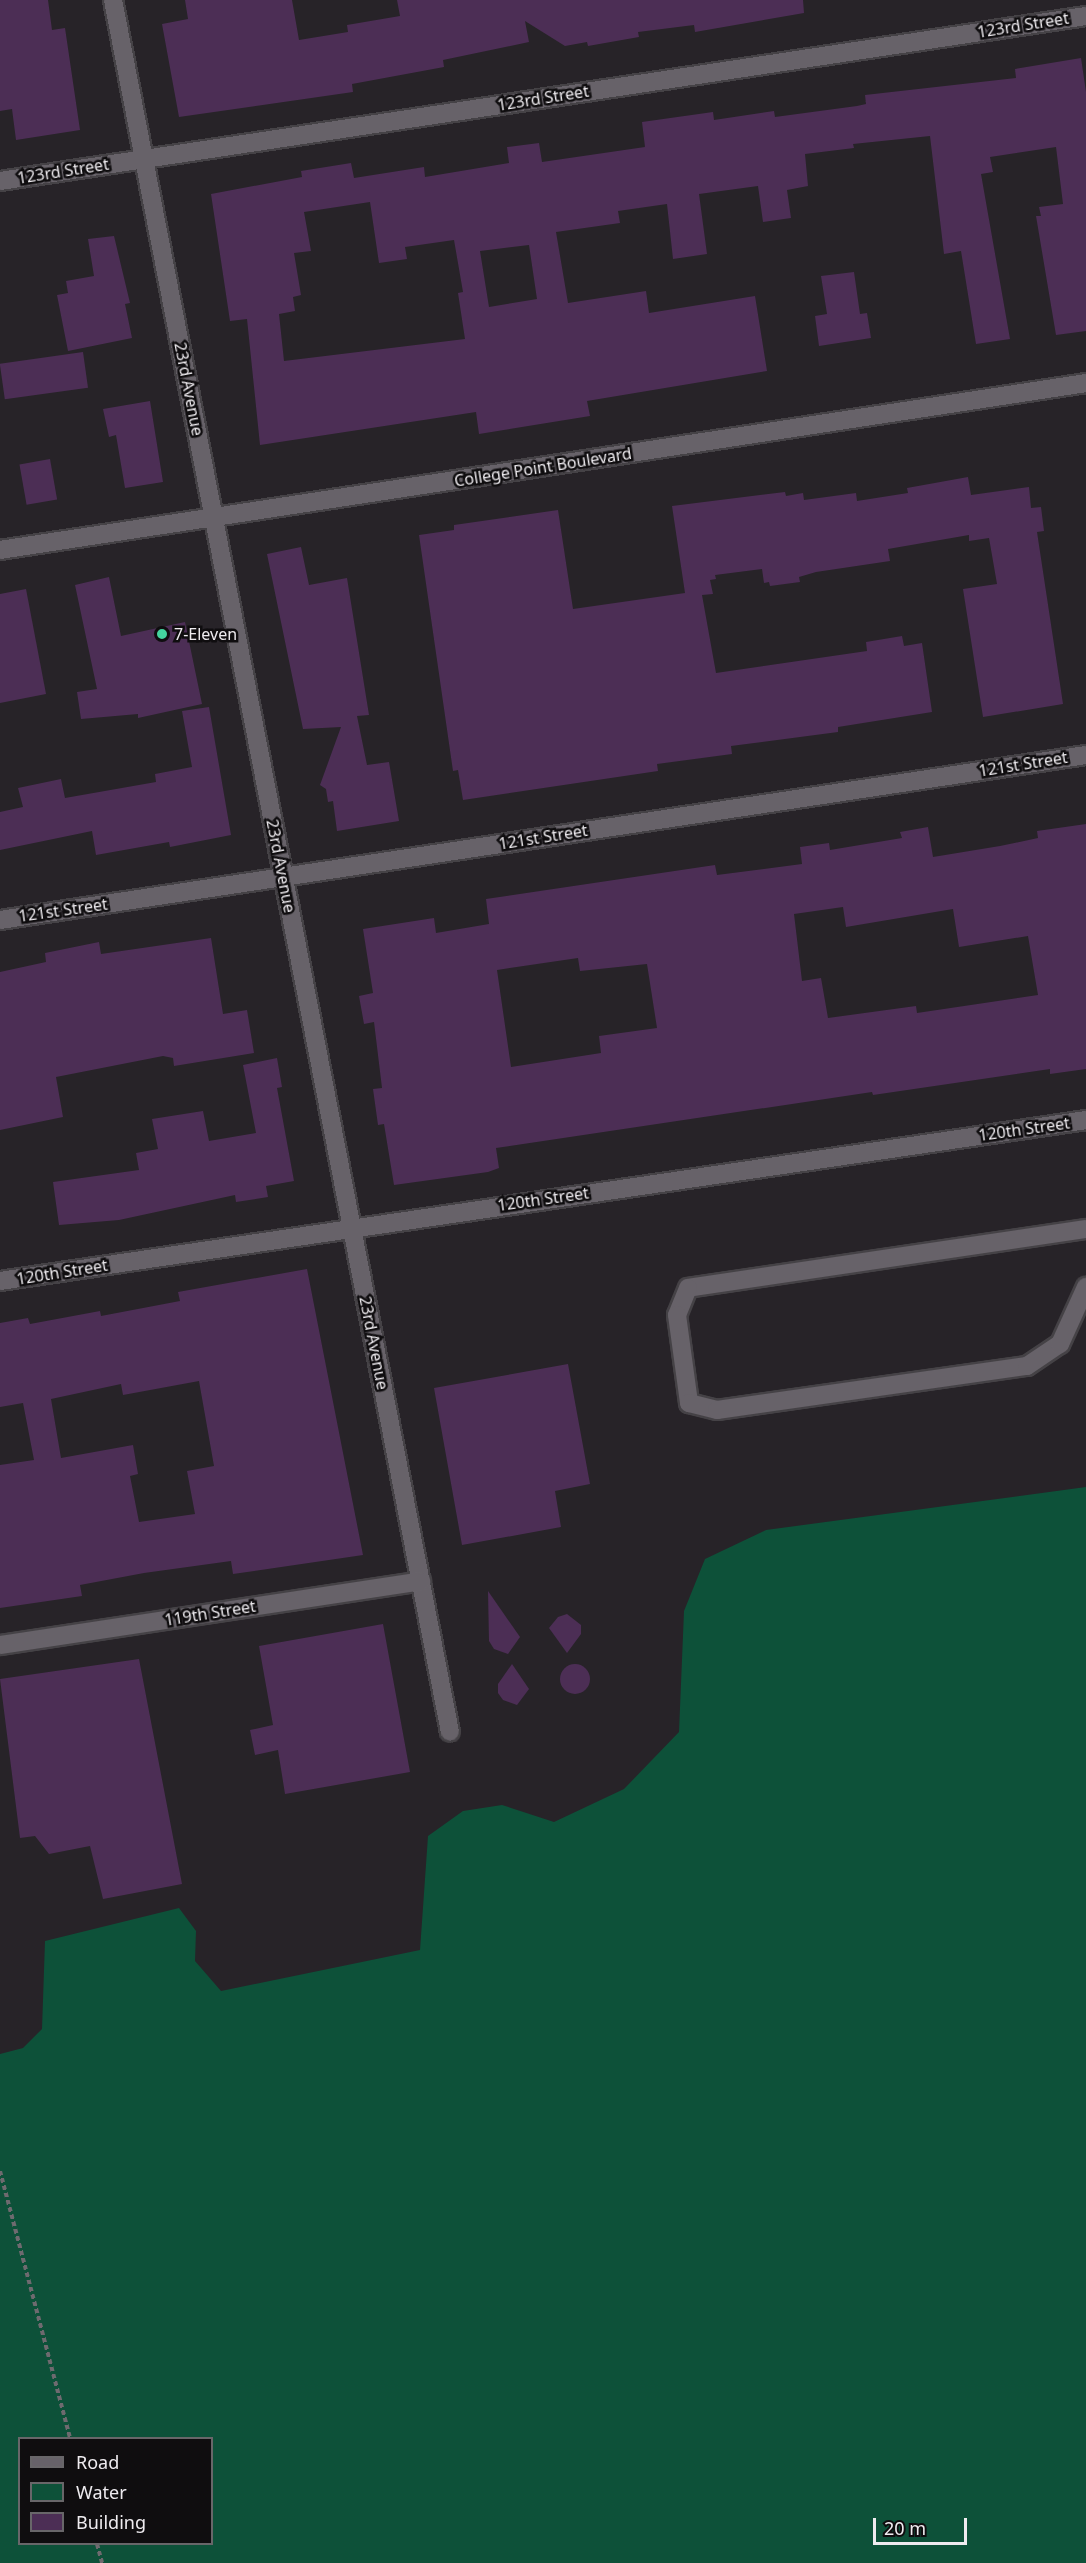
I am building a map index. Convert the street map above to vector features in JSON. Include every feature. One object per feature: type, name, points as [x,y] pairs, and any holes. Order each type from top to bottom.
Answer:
[{"type":"street","name":"23rd Avenue","points":[[113,0],[450,1732]]},
{"type":"street","name":"123rd Street","points":[[0,181],[1086,16]]},
{"type":"street","name":"College Point Boulevard","points":[[0,550],[1086,383]]},
{"type":"street","name":"121st Street","points":[[0,920],[1086,755]]},
{"type":"street","name":"120th Street","points":[[0,1281],[1086,1120]]},
{"type":"street","points":[[1086,1229],[688,1288],[677,1315],[689,1403],[717,1410],[1027,1366],[1060,1344],[1086,1287]]},
{"type":"street","name":"119th Street","points":[[0,1645],[421,1581]]},
{"type":"path","points":[[0,2171],[69,2437]]},
{"type":"path","points":[[97,2545],[102,2563]]},
{"type":"water","points":[[1086,1487],[1086,2563],[0,2563],[0,2054],[23,2048],[42,2029],[45,1941],[179,1908],[196,1931],[195,1961],[221,1991],[420,1950],[428,1836],[463,1811],[502,1805],[554,1822],[624,1789],[679,1732],[684,1611],[705,1559],[766,1530]]},
{"type":"building","points":[[0,0],[48,0],[52,30],[65,28],[80,130],[16,140],[12,109],[0,111]]},
{"type":"building","points":[[185,0],[292,0],[299,40],[348,32],[347,25],[400,16],[397,0],[803,0],[804,13],[695,32],[694,25],[638,32],[639,37],[588,46],[587,42],[565,46],[525,21],[529,42],[443,60],[444,67],[352,84],[353,92],[179,117],[162,24],[188,19]]},
{"type":"building","points":[[1081,58],[1086,92],[1086,331],[1056,335],[1036,216],[1041,216],[1039,207],[1063,204],[1056,147],[990,157],[993,172],[981,174],[1010,339],[976,344],[961,251],[944,254],[930,136],[853,144],[854,148],[805,154],[808,186],[787,190],[791,218],[763,222],[758,186],[699,194],[707,254],[673,259],[667,204],[618,211],[620,223],[556,232],[568,303],[646,291],[649,313],[755,296],[767,371],[587,401],[590,416],[479,434],[476,412],[260,445],[247,319],[230,321],[211,194],[302,177],[301,171],[351,163],[354,178],[424,167],[425,177],[509,163],[507,147],[539,143],[542,162],[645,147],[642,122],[713,112],[714,120],[774,111],[775,117],[857,106],[866,104],[865,95],[1016,78],[1015,69]],"holes":[[[370,202],[379,263],[407,259],[405,247],[454,240],[463,292],[458,293],[465,339],[284,361],[279,314],[295,311],[293,297],[301,295],[294,253],[311,251],[304,212]],[[529,245],[537,299],[489,307],[480,251]]]},
{"type":"building","points":[[114,236],[130,303],[125,304],[132,338],[68,351],[57,295],[68,293],[66,281],[94,276],[88,239]]},
{"type":"building","points":[[854,272],[860,314],[867,313],[871,338],[819,346],[815,316],[827,314],[821,276]]},
{"type":"building","points":[[83,352],[88,388],[5,399],[0,364]]},
{"type":"building","points":[[150,401],[163,482],[125,488],[116,435],[109,437],[103,409]]},
{"type":"building","points":[[50,459],[57,499],[27,505],[19,464]]},
{"type":"building","points":[[968,477],[971,495],[1029,487],[1031,508],[1041,507],[1044,531],[1037,532],[1063,704],[983,717],[963,589],[997,584],[989,538],[969,541],[969,535],[888,549],[890,561],[816,572],[799,577],[800,582],[770,586],[769,582],[764,583],[762,569],[715,575],[716,579],[710,580],[713,594],[702,595],[716,673],[867,651],[866,642],[902,636],[904,646],[922,643],[932,712],[838,727],[838,732],[731,746],[732,754],[657,764],[658,771],[463,800],[458,770],[453,771],[419,535],[454,530],[454,525],[558,510],[573,609],[685,593],[672,506],[785,492],[786,496],[803,493],[804,500],[856,493],[857,501],[908,493],[907,488]]},
{"type":"building","points":[[301,547],[309,585],[347,578],[369,715],[357,716],[367,765],[389,762],[399,821],[337,831],[333,801],[328,802],[326,789],[320,785],[341,727],[303,729],[267,554]]},
{"type":"building","points":[[109,577],[121,636],[185,622],[202,704],[138,718],[138,714],[81,719],[77,692],[97,689],[75,585]]},
{"type":"building","points":[[26,589],[46,694],[0,703],[0,594]]},
{"type":"building","points":[[209,707],[231,835],[170,847],[169,842],[96,855],[92,831],[0,850],[0,812],[23,807],[18,788],[61,779],[65,798],[156,782],[155,774],[192,767],[182,711]]},
{"type":"building","points":[[1086,824],[1086,1069],[1050,1074],[1050,1069],[873,1095],[872,1092],[496,1148],[499,1168],[488,1172],[394,1185],[384,1124],[378,1125],[373,1089],[382,1088],[374,1022],[364,1024],[359,996],[373,993],[363,929],[434,918],[436,933],[489,924],[486,899],[715,865],[717,875],[802,864],[800,847],[829,843],[830,850],[902,838],[900,832],[928,827],[933,857],[1038,838],[1037,831]],"holes":[[[843,907],[846,927],[953,909],[959,947],[1028,936],[1038,995],[917,1013],[916,1006],[828,1018],[821,978],[802,981],[794,914]],[[578,958],[580,971],[647,964],[657,1028],[599,1036],[601,1053],[511,1067],[497,970]]]},
{"type":"building","points":[[211,938],[223,1014],[247,1010],[254,1053],[174,1066],[173,1058],[163,1056],[56,1077],[63,1117],[0,1130],[0,972],[46,962],[45,953],[99,942],[101,954]]},
{"type":"building","points":[[277,1058],[282,1087],[277,1088],[294,1181],[266,1186],[268,1197],[236,1202],[235,1195],[119,1220],[59,1225],[53,1182],[139,1170],[136,1153],[158,1149],[152,1119],[203,1111],[209,1141],[256,1133],[243,1065]]},
{"type":"building","points":[[307,1269],[363,1555],[233,1574],[231,1561],[144,1573],[80,1585],[82,1596],[0,1608],[0,1465],[34,1460],[23,1403],[0,1407],[0,1323],[28,1318],[30,1324],[100,1311],[101,1316],[180,1301],[178,1292]],"holes":[[[199,1381],[214,1466],[187,1471],[195,1514],[139,1522],[130,1476],[138,1474],[133,1445],[61,1458],[51,1399],[121,1384],[123,1395]]]},
{"type":"building","points":[[568,1364],[590,1484],[555,1491],[561,1527],[462,1545],[434,1388]]},
{"type":"building","points":[[488,1591],[520,1637],[508,1654],[494,1649],[489,1641]]},
{"type":"building","points":[[567,1614],[581,1625],[581,1634],[567,1653],[549,1628],[558,1617]]},
{"type":"building","points":[[383,1624],[410,1772],[285,1794],[278,1750],[255,1755],[250,1730],[273,1725],[259,1646]]},
{"type":"building","points":[[139,1659],[182,1884],[103,1899],[90,1846],[49,1854],[35,1836],[20,1838],[0,1679]]},
{"type":"building","points":[[512,1664],[529,1689],[517,1705],[503,1700],[498,1693],[498,1684]]},
{"type":"building","points":[[575,1664],[581,1665],[589,1673],[589,1685],[581,1693],[575,1694],[569,1693],[561,1685],[560,1679],[561,1673],[569,1665]]},
{"type":"place","name":"7-Eleven","points":[[162,634]]}]
